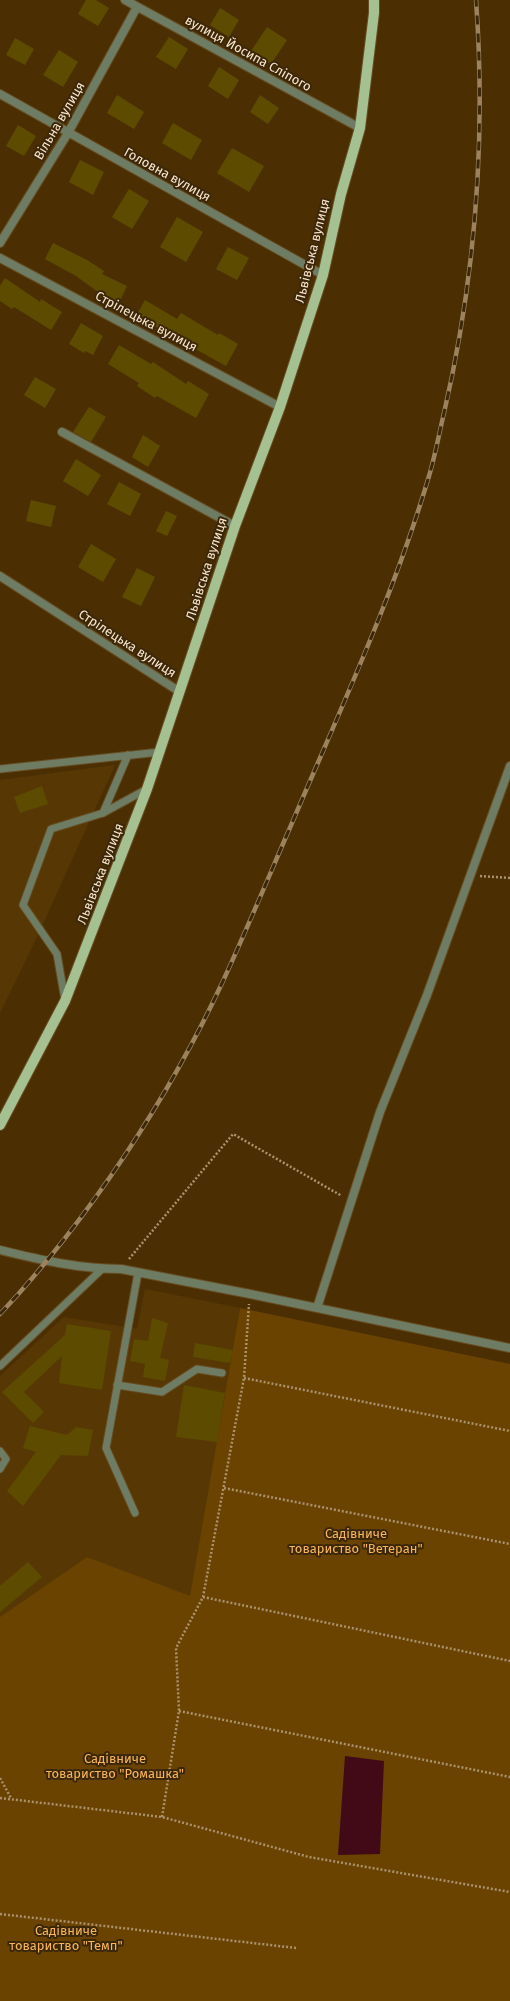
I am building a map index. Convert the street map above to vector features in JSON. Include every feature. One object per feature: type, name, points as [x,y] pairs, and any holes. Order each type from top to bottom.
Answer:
[{"type":"main road","name":"Львівська вулиця","points":[[0,1125],[65,1001],[147,789],[235,526],[280,407],[323,275],[341,194],[360,128],[374,14],[374,0]]},
{"type":"street","name":"вулиця Йосипа Сліпого","points":[[125,0],[360,128]]},
{"type":"street","name":"Вільна вулиця","points":[[0,243],[68,133],[138,8]]},
{"type":"street","name":"Головна вулиця","points":[[0,94],[323,275]]},
{"type":"street","name":"Стрілецька вулиця","points":[[0,258],[280,407]]},
{"type":"street","points":[[62,432],[235,526]]},
{"type":"street","name":"Стрілецька вулиця","points":[[0,576],[180,692]]},
{"type":"street","points":[[317,1308],[380,1112],[427,994],[510,766]]},
{"type":"street","points":[[0,1250],[46,1261],[102,1269],[121,1269],[510,1348]]},
{"type":"lane","points":[[0,769],[160,752]]},
{"type":"lane","points":[[103,812],[128,755]]},
{"type":"lane","points":[[65,1001],[57,954],[23,905],[51,829],[103,812],[147,789]]},
{"type":"lane","points":[[0,1366],[102,1269]]},
{"type":"lane","points":[[135,1513],[106,1448],[138,1273]]},
{"type":"lane","points":[[117,1385],[162,1392],[197,1369],[222,1373]]},
{"type":"lane","points":[[0,1451],[6,1459],[0,1469]]},
{"type":"path","points":[[470,875],[510,878]]},
{"type":"path","points":[[121,1269],[233,1134],[351,1201]]},
{"type":"path","points":[[162,1817],[179,1711],[176,1648],[203,1597],[244,1378],[250,1294]]},
{"type":"path","points":[[244,1378],[510,1431]]},
{"type":"path","points":[[224,1488],[510,1544]]},
{"type":"path","points":[[203,1597],[510,1661]]},
{"type":"path","points":[[179,1711],[510,1777]]},
{"type":"path","points":[[0,1778],[11,1798]]},
{"type":"path","points":[[0,1798],[11,1798],[162,1817],[309,1857],[510,1892]]},
{"type":"path","points":[[0,1914],[296,1948]]},
{"type":"shaded area","points":[[115,765],[36,939],[0,1013],[0,780]]},
{"type":"shaded area","points":[[145,1289],[240,1308],[190,1597],[87,1557],[0,1617],[0,1376],[64,1317],[137,1329]]},
{"type":"shaded area","points":[[345,1756],[384,1761],[380,1854],[338,1855]]},
{"type":"green space","points":[[240,1308],[510,1364],[510,2001],[0,2001],[0,1617],[87,1557],[190,1596]]},
{"type":"building","points":[[86,0],[96,0],[109,8],[98,26],[78,14]]},
{"type":"building","points":[[220,8],[239,20],[229,37],[210,25]]},
{"type":"building","points":[[267,27],[287,40],[271,64],[251,51]]},
{"type":"building","points":[[169,37],[188,49],[176,69],[156,57]]},
{"type":"building","points":[[15,38],[34,49],[25,65],[6,55]]},
{"type":"building","points":[[59,50],[78,62],[63,87],[43,75]]},
{"type":"building","points":[[219,67],[239,80],[228,99],[208,86]]},
{"type":"building","points":[[117,95],[144,112],[134,129],[107,113]]},
{"type":"building","points":[[260,95],[279,108],[268,124],[250,112]]},
{"type":"building","points":[[173,123],[202,140],[191,160],[162,143]]},
{"type":"building","points":[[18,125],[36,136],[24,156],[6,146]]},
{"type":"building","points":[[232,148],[264,166],[249,192],[217,173]]},
{"type":"building","points":[[80,160],[104,172],[93,195],[69,182]]},
{"type":"building","points":[[129,189],[149,201],[132,229],[112,217]]},
{"type":"building","points":[[177,217],[203,232],[186,262],[160,247]]},
{"type":"building","points":[[53,243],[87,260],[104,271],[102,274],[127,286],[118,305],[97,295],[98,292],[76,276],[45,259]]},
{"type":"building","points":[[228,247],[249,258],[237,280],[216,269]]},
{"type":"building","points":[[5,278],[40,302],[41,299],[62,312],[51,330],[14,307],[12,309],[0,301],[0,286]]},
{"type":"building","points":[[145,300],[177,319],[181,313],[218,335],[219,333],[238,344],[226,366],[136,316]]},
{"type":"building","points":[[81,323],[103,336],[93,355],[85,351],[84,353],[69,344]]},
{"type":"building","points":[[119,345],[151,364],[153,362],[186,384],[188,381],[209,394],[196,418],[157,396],[155,398],[137,386],[139,383],[108,364]]},
{"type":"building","points":[[35,377],[56,389],[45,408],[24,395]]},
{"type":"building","points":[[89,407],[106,417],[91,442],[73,432]]},
{"type":"building","points":[[143,435],[160,446],[148,467],[132,457]]},
{"type":"building","points":[[76,459],[101,475],[88,496],[63,481]]},
{"type":"building","points":[[119,482],[141,494],[130,516],[107,504]]},
{"type":"building","points":[[31,500],[56,506],[51,527],[26,521]]},
{"type":"building","points":[[166,511],[177,516],[167,536],[156,531]]},
{"type":"building","points":[[91,544],[116,559],[103,582],[78,567]]},
{"type":"building","points":[[137,568],[155,577],[141,606],[122,597]]},
{"type":"building","points":[[42,786],[48,804],[20,813],[14,797]]},
{"type":"building","points":[[152,1318],[168,1323],[160,1358],[169,1360],[165,1381],[143,1377],[145,1364],[130,1361],[134,1339],[148,1341]]},
{"type":"building","points":[[67,1324],[111,1331],[102,1390],[59,1383],[62,1356],[24,1392],[44,1412],[33,1423],[2,1392],[65,1335]]},
{"type":"building","points":[[195,1343],[233,1350],[230,1363],[193,1357]]},
{"type":"building","points":[[184,1385],[225,1393],[217,1442],[176,1437]]},
{"type":"building","points":[[30,1426],[67,1435],[76,1427],[93,1430],[88,1456],[61,1455],[23,1506],[7,1491],[36,1452],[23,1448]]},
{"type":"building","points":[[28,1562],[42,1577],[0,1612],[0,1586]]},
{"type":"railway","points":[[0,1314],[33,1278],[95,1198],[152,1113],[202,1025],[241,942],[347,695],[400,565],[433,461],[455,362],[470,260],[475,208],[480,104],[476,0]]},
{"type":"park label","name":"Садівниче товариство \"Ветеран\"","points":[[356,1542]]},
{"type":"park label","name":"Садівниче товариство \"Ромашка\"","points":[[115,1766]]},
{"type":"park label","name":"Садівниче товариство \"Темп\"","points":[[66,1938]]}]
